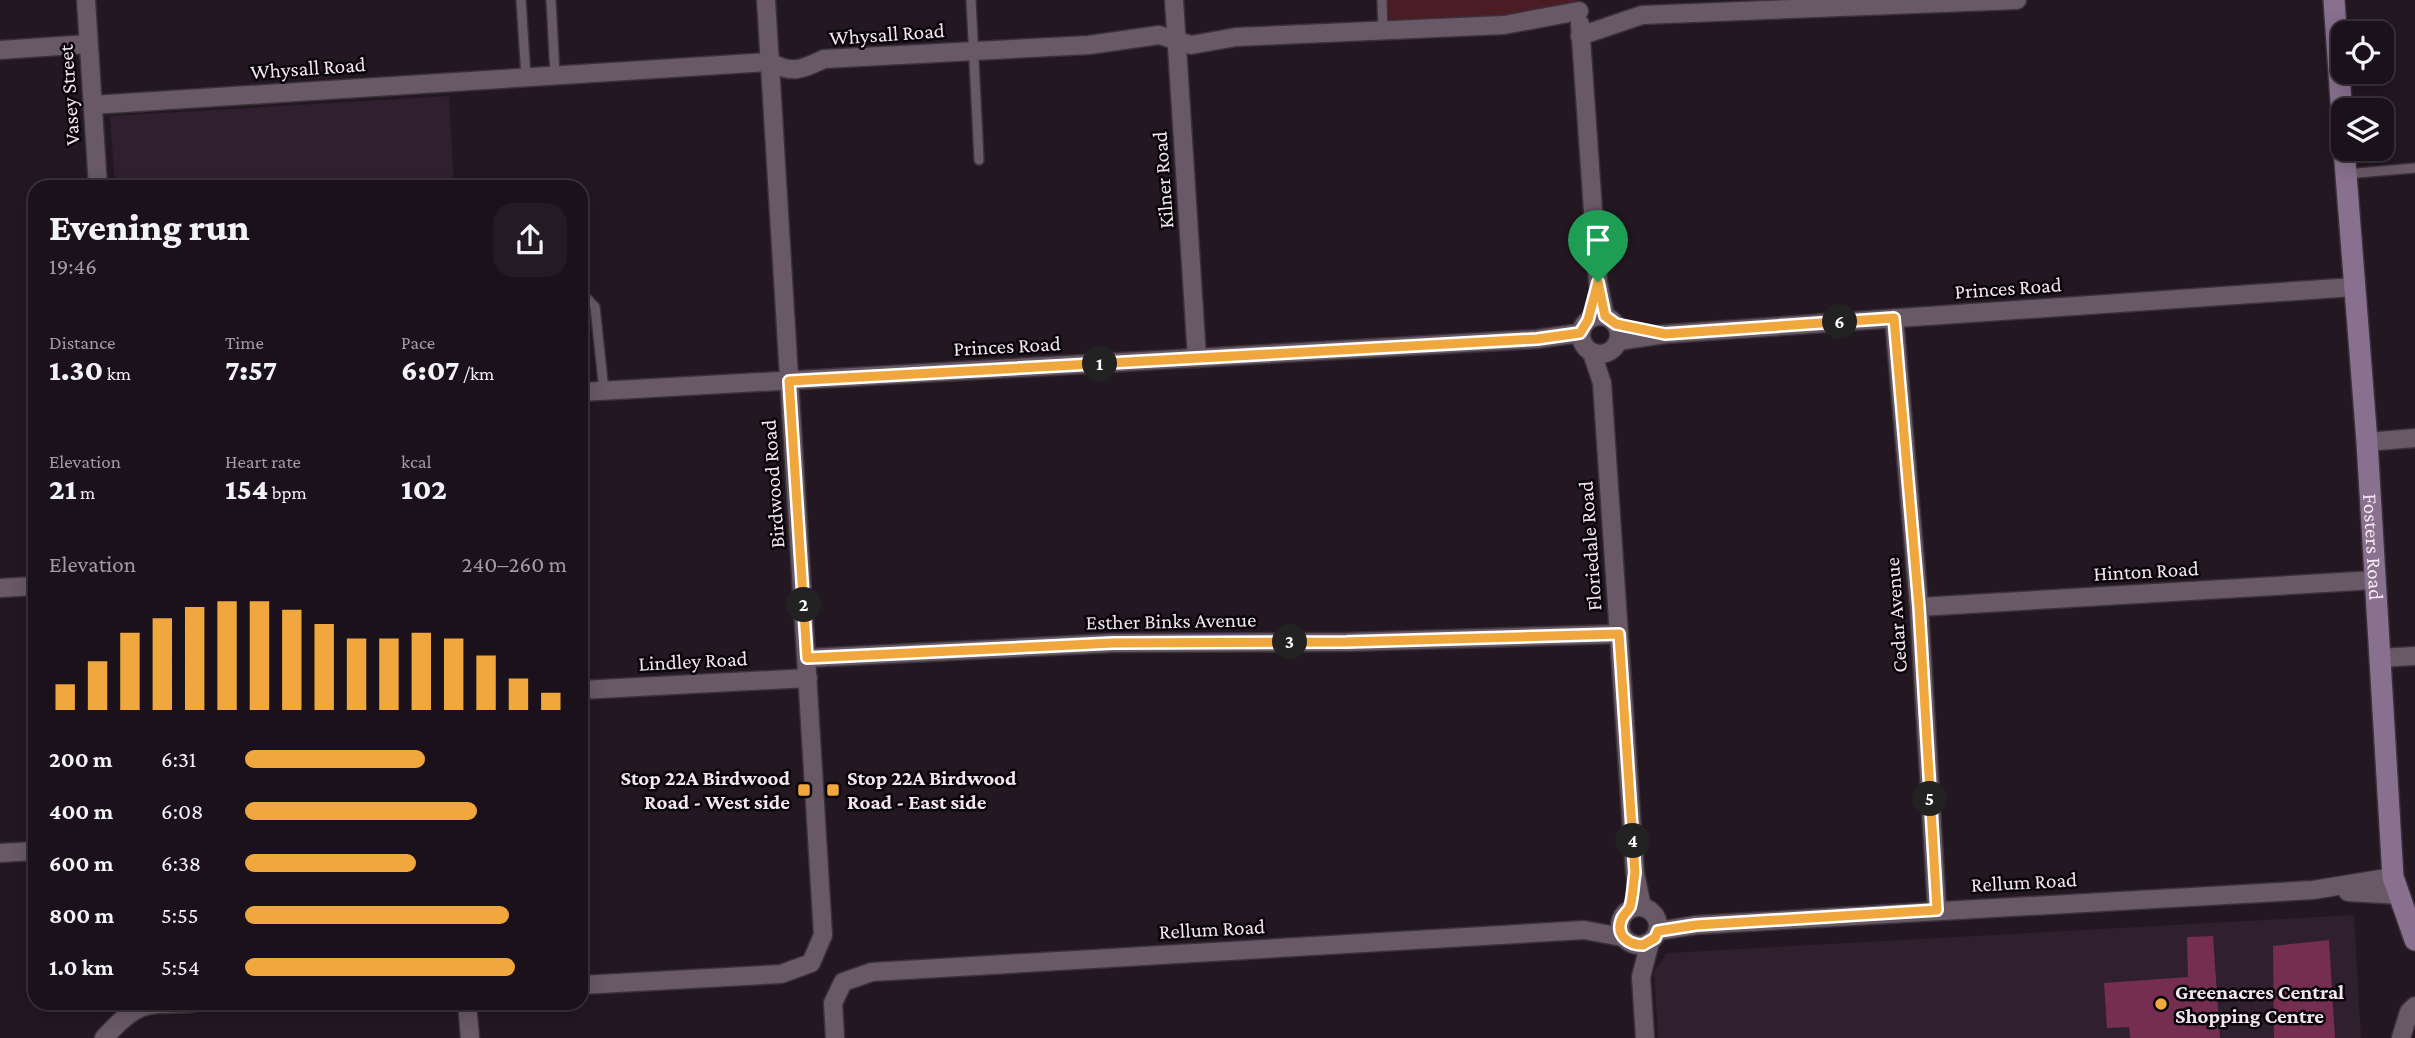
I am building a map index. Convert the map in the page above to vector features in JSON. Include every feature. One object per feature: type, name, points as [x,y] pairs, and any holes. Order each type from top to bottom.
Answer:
[{"type":"main road","points":[[2334,0],[2341,98]]},
{"type":"main road","name":"Fosters Road","points":[[2345,161],[2367,442],[2396,886],[2415,940]]},
{"type":"street","name":"Vasey Street","points":[[86,0],[97,180]]},
{"type":"street","name":"Birdwood Road","points":[[588,985],[781,974],[811,964],[823,935],[765,0]]},
{"type":"street","name":"Kilner Road","points":[[1174,0],[1197,358]]},
{"type":"street","points":[[1580,36],[1642,15],[2017,0]]},
{"type":"street","name":"Whysall Road","points":[[92,105],[769,62],[786,70],[801,70],[824,59],[1089,45],[1159,35],[1191,46],[1236,37],[1504,25],[1578,5]]},
{"type":"street","name":"Floriedale Road","points":[[1578,5],[1635,873],[1643,920],[1641,977],[1645,1038]]},
{"type":"street","points":[[0,50],[88,44]]},
{"type":"street","name":"Princes Road","points":[[588,392],[1599,335],[1665,334],[2354,287]]},
{"type":"street","name":"Cedar Avenue","points":[[1894,318],[1919,607],[1937,910]]},
{"type":"street","points":[[2367,442],[2415,438]]},
{"type":"street","name":"Hinton Road","points":[[1919,607],[2375,580]]},
{"type":"street","points":[[0,588],[28,586]]},
{"type":"street","name":"Esther Binks Avenue","points":[[807,658],[1113,643],[1346,642],[1619,634]]},
{"type":"street","points":[[2381,658],[2415,656]]},
{"type":"street","name":"Lindley Road","points":[[588,690],[808,678]]},
{"type":"street","points":[[0,853],[28,851]]},
{"type":"street","name":"Rellum Road","points":[[835,1038],[833,1003],[844,982],[872,972],[1584,930],[1643,920],[1696,925],[2396,886]]},
{"type":"street","points":[[1625,940],[1620,930],[1643,920]]},
{"type":"street","name":"Rellum Road","points":[[1584,930],[1643,945],[1643,920]]},
{"type":"street","name":"Floriedale Road","points":[[1625,940],[1641,977]]},
{"type":"street","points":[[2401,1038],[2409,1012],[2415,1006]]},
{"type":"street","points":[[104,1038],[126,1014],[135,1010]]},
{"type":"street","points":[[468,1010],[470,1038]]},
{"type":"lane","points":[[521,0],[526,77]]},
{"type":"lane","points":[[551,0],[555,75]]},
{"type":"lane","name":"Whysall Road","points":[[971,0],[979,160]]},
{"type":"lane","points":[[1382,0],[1383,30]]},
{"type":"lane","points":[[2346,174],[2415,168]]},
{"type":"lane","points":[[588,300],[595,307],[604,391]]},
{"type":"shaded area","points":[[1382,0],[1578,0],[1579,11],[1383,30]]},
{"type":"shaded area","points":[[449,96],[454,180],[115,180],[110,116]]},
{"type":"shaded area","name":"Greenacres Central Shopping Centre","points":[[2354,915],[2361,1038],[1658,1038],[1654,972],[1667,953]]},
{"type":"building","name":"Greenacres Central Shopping Centre","points":[[2213,936],[2220,1038],[2130,1038],[2129,1027],[2107,1028],[2104,983],[2188,977],[2187,937]]},
{"type":"building","name":"Greenacres Central Shopping Centre","points":[[2329,940],[2335,1038],[2274,1038],[2273,946]]},
{"type":"place","name":"Stop 22A Birdwood Road - West side","points":[[804,790]]},
{"type":"place","name":"Stop 22A Birdwood Road - East side","points":[[833,790]]},
{"type":"place","name":"Greenacres Central Shopping Centre","points":[[2161,1004]]},
{"type":"route","points":[[1598,282],[1605,316],[1616,324],[1665,334],[1894,318],[1919,607],[1937,910],[1696,925],[1658,931],[1655,938],[1643,945],[1635,945],[1622,937],[1620,924],[1622,917],[1629,910],[1635,873],[1619,634],[1346,642],[1113,643],[807,658],[789,381],[1537,339],[1580,333],[1588,320],[1598,282]]}]
